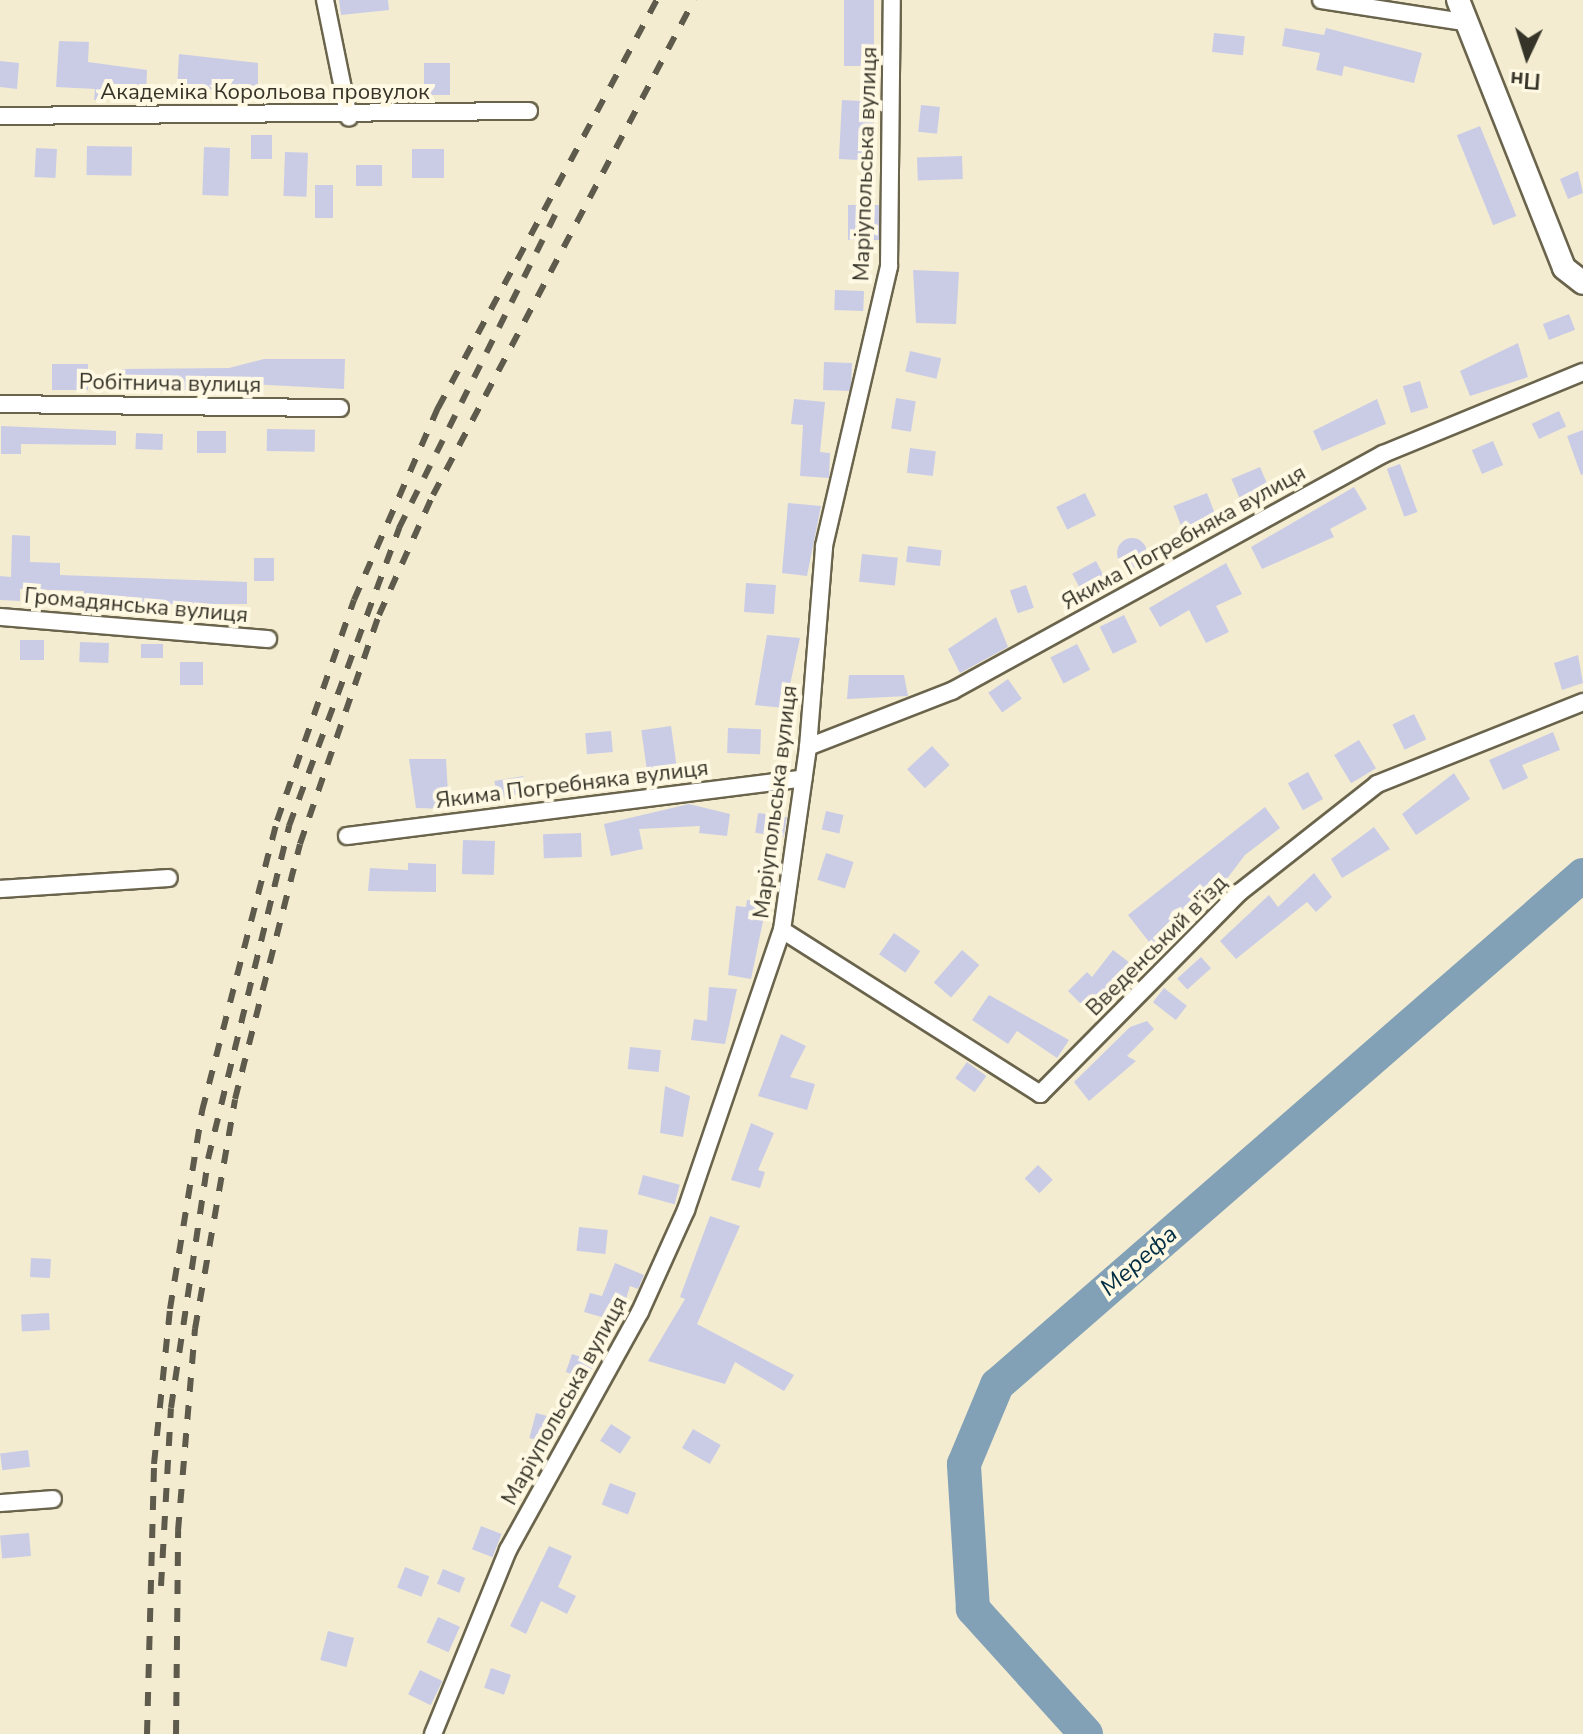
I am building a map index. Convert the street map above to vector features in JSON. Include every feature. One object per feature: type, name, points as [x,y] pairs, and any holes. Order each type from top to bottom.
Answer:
[{"type":"street","points":[[325,0],[349,118]]},
{"type":"street","name":"Маріупольська вулиця","points":[[433,1734],[508,1550],[640,1312],[686,1210],[782,930],[808,747],[824,546],[889,266],[892,0]]},
{"type":"street","points":[[1321,0],[1469,23]]},
{"type":"street","points":[[1458,0],[1564,268],[1583,283]]},
{"type":"street","name":"Академіка Корольова провулок","points":[[0,116],[349,118],[529,111]]},
{"type":"street","name":"Якима Погребняка вулиця","points":[[808,747],[952,691],[1383,454],[1583,372]]},
{"type":"street","name":"Робітнича вулиця","points":[[0,404],[340,408]]},
{"type":"street","name":"Громадянська вулиця","points":[[0,617],[268,639]]},
{"type":"street","name":"Введенський в'їзд","points":[[782,930],[1040,1094],[1240,892],[1377,784],[1583,702]]},
{"type":"street","name":"Якима Погребняка вулиця","points":[[347,836],[803,778]]},
{"type":"street","points":[[0,889],[169,878]]},
{"type":"street","points":[[0,1503],[53,1499]]},
{"type":"building","points":[[339,0],[388,0],[389,10],[341,15]]},
{"type":"building","points":[[844,0],[874,0],[874,66],[844,66]]},
{"type":"building","points":[[1285,28],[1324,35],[1326,28],[1422,53],[1414,83],[1344,66],[1342,76],[1316,70],[1320,53],[1282,46]]},
{"type":"building","points":[[1214,33],[1245,36],[1243,55],[1212,52]]},
{"type":"building","points":[[59,41],[89,42],[88,62],[147,70],[146,94],[94,100],[95,89],[56,87]]},
{"type":"building","points":[[179,54],[258,63],[258,90],[177,89]]},
{"type":"building","points":[[0,61],[19,63],[17,89],[0,87]]},
{"type":"building","points":[[424,63],[450,63],[450,95],[424,95]]},
{"type":"building","points":[[842,100],[875,102],[872,161],[839,159]]},
{"type":"building","points":[[921,105],[940,107],[937,134],[918,132]]},
{"type":"building","points":[[1480,126],[1516,216],[1493,225],[1457,135]]},
{"type":"building","points":[[251,135],[272,135],[272,159],[251,159]]},
{"type":"building","points":[[87,146],[132,147],[131,176],[86,175]]},
{"type":"building","points":[[204,147],[230,148],[228,196],[202,195]]},
{"type":"building","points":[[36,148],[57,149],[55,178],[34,177]]},
{"type":"building","points":[[412,149],[444,149],[444,178],[412,178]]},
{"type":"building","points":[[285,152],[308,153],[306,197],[283,196]]},
{"type":"building","points":[[962,156],[963,179],[918,181],[917,158]]},
{"type":"building","points":[[356,165],[382,165],[382,186],[356,186]]},
{"type":"building","points":[[1578,171],[1583,193],[1568,199],[1560,179]]},
{"type":"building","points":[[315,185],[333,185],[333,218],[315,218]]},
{"type":"building","points":[[848,205],[879,205],[879,240],[848,240]]},
{"type":"building","points":[[913,270],[959,272],[956,324],[916,323]]},
{"type":"building","points":[[835,290],[864,291],[863,311],[834,310]]},
{"type":"building","points":[[1569,314],[1575,330],[1549,340],[1543,324]]},
{"type":"building","points":[[1518,343],[1528,377],[1470,396],[1460,371]]},
{"type":"building","points":[[910,351],[941,358],[936,379],[905,371]]},
{"type":"building","points":[[264,359],[345,359],[344,389],[247,384],[247,395],[228,395],[228,389],[122,392],[122,369],[229,368]]},
{"type":"building","points":[[824,362],[852,363],[851,391],[823,390]]},
{"type":"building","points":[[52,364],[88,364],[88,390],[52,390]]},
{"type":"building","points":[[1420,381],[1428,408],[1411,413],[1403,386]]},
{"type":"building","points":[[896,398],[916,401],[911,432],[891,429]]},
{"type":"building","points":[[794,399],[825,402],[820,452],[830,453],[829,478],[800,476],[803,425],[791,424]]},
{"type":"building","points":[[1377,399],[1386,424],[1322,451],[1313,431]]},
{"type":"building","points":[[1559,411],[1566,426],[1539,439],[1532,424]]},
{"type":"building","points":[[1,426],[116,431],[116,445],[21,444],[21,454],[1,454]]},
{"type":"building","points":[[267,429],[315,430],[315,452],[267,451]]},
{"type":"building","points":[[1583,430],[1583,474],[1581,475],[1567,436]]},
{"type":"building","points":[[197,431],[226,431],[226,453],[197,453]]},
{"type":"building","points":[[136,433],[163,434],[162,450],[135,449]]},
{"type":"building","points":[[1493,441],[1503,465],[1482,474],[1472,450]]},
{"type":"building","points":[[910,448],[936,451],[933,476],[907,473]]},
{"type":"building","points":[[1400,464],[1417,512],[1404,517],[1387,469]]},
{"type":"building","points":[[1260,467],[1270,490],[1241,502],[1231,479]]},
{"type":"building","points":[[1354,487],[1367,509],[1330,529],[1334,537],[1262,569],[1251,547]]},
{"type":"building","points":[[1085,493],[1096,515],[1067,529],[1056,507]]},
{"type":"building","points":[[1207,493],[1217,519],[1183,532],[1173,506]]},
{"type":"building","points":[[788,503],[821,506],[807,576],[782,573]]},
{"type":"building","points":[[12,535],[30,536],[30,562],[60,563],[60,575],[247,582],[247,604],[83,604],[84,591],[20,589],[20,601],[0,600],[0,576],[11,577]]},
{"type":"building","points":[[1132,538],[1143,542],[1147,553],[1143,564],[1132,568],[1121,564],[1117,553],[1121,542]]},
{"type":"building","points":[[908,546],[942,550],[940,566],[906,562]]},
{"type":"building","points":[[862,554],[898,558],[895,586],[859,582]]},
{"type":"building","points":[[254,558],[274,558],[274,581],[254,581]]},
{"type":"building","points":[[1096,561],[1107,582],[1083,595],[1072,574]]},
{"type":"building","points":[[1226,563],[1242,594],[1216,606],[1229,632],[1206,643],[1189,610],[1160,627],[1149,608]]},
{"type":"building","points":[[746,583],[776,585],[774,614],[744,612]]},
{"type":"building","points":[[1026,585],[1034,608],[1018,613],[1010,591]]},
{"type":"building","points":[[1124,615],[1137,642],[1113,654],[1100,627]]},
{"type":"building","points":[[996,617],[1008,647],[960,673],[948,649]]},
{"type":"building","points":[[767,635],[800,638],[785,708],[755,705]]},
{"type":"building","points":[[20,640],[44,640],[44,660],[20,660]]},
{"type":"building","points":[[80,642],[109,643],[108,663],[79,662]]},
{"type":"building","points":[[141,644],[163,644],[163,658],[141,658]]},
{"type":"building","points":[[1077,644],[1090,670],[1063,683],[1050,658]]},
{"type":"building","points":[[1578,655],[1583,683],[1562,690],[1554,663]]},
{"type":"building","points":[[180,662],[203,662],[203,685],[180,685]]},
{"type":"building","points":[[849,675],[904,675],[908,696],[847,699]]},
{"type":"building","points":[[1008,679],[1022,699],[1002,712],[988,693]]},
{"type":"building","points":[[1414,714],[1426,739],[1405,750],[1392,725]]},
{"type":"building","points":[[671,726],[677,767],[647,771],[641,730]]},
{"type":"building","points":[[728,728],[761,729],[760,754],[727,753]]},
{"type":"building","points":[[611,731],[613,752],[587,754],[585,733]]},
{"type":"building","points":[[1553,732],[1560,750],[1522,765],[1528,778],[1503,790],[1489,760]]},
{"type":"building","points":[[1359,740],[1376,768],[1351,783],[1334,755]]},
{"type":"building","points":[[932,746],[950,765],[925,788],[907,769]]},
{"type":"building","points":[[409,759],[446,759],[449,809],[416,808]]},
{"type":"building","points":[[1308,772],[1323,799],[1303,810],[1288,783]]},
{"type":"building","points":[[1454,773],[1470,799],[1416,835],[1402,814]]},
{"type":"building","points":[[523,776],[526,793],[497,798],[494,781]]},
{"type":"building","points":[[689,804],[730,814],[727,836],[699,833],[700,826],[639,829],[643,849],[611,856],[604,824]]},
{"type":"building","points":[[1265,807],[1280,828],[1245,855],[1210,901],[1203,894],[1169,924],[1174,931],[1153,947],[1128,915]]},
{"type":"building","points":[[826,811],[844,815],[839,834],[822,830]]},
{"type":"building","points":[[758,813],[787,817],[784,837],[755,833]]},
{"type":"building","points":[[1374,827],[1390,849],[1342,878],[1331,859]]},
{"type":"building","points":[[581,833],[582,857],[544,858],[543,834]]},
{"type":"building","points":[[463,840],[495,841],[494,875],[462,874]]},
{"type":"building","points":[[826,853],[854,862],[845,889],[817,880]]},
{"type":"building","points":[[408,863],[436,864],[436,892],[368,891],[370,868],[408,870]]},
{"type":"building","points":[[1314,873],[1332,897],[1316,912],[1307,902],[1236,959],[1220,941],[1269,895],[1278,907]]},
{"type":"building","points":[[747,900],[767,902],[751,979],[728,975],[736,906],[746,907]]},
{"type":"building","points":[[894,933],[920,951],[905,973],[879,954]]},
{"type":"building","points":[[962,950],[979,965],[951,998],[934,982]]},
{"type":"building","points":[[1113,950],[1134,966],[1092,1015],[1068,991],[1087,972],[1092,977]]},
{"type":"building","points":[[1201,957],[1211,968],[1187,990],[1177,978]]},
{"type":"building","points":[[709,987],[737,989],[725,1044],[691,1040],[694,1019],[707,1021]]},
{"type":"building","points":[[1164,988],[1187,1006],[1176,1020],[1153,1002]]},
{"type":"building","points":[[989,995],[1069,1040],[1057,1058],[1017,1031],[1008,1044],[972,1020]]},
{"type":"building","points":[[1147,1021],[1154,1029],[1127,1056],[1136,1061],[1089,1101],[1074,1082],[1130,1027]]},
{"type":"building","points":[[781,1034],[806,1046],[790,1077],[815,1084],[807,1110],[758,1096]]},
{"type":"building","points":[[630,1047],[661,1050],[659,1072],[628,1069]]},
{"type":"building","points":[[967,1062],[986,1076],[975,1092],[955,1078]]},
{"type":"building","points":[[665,1086],[690,1096],[683,1137],[660,1133]]},
{"type":"building","points":[[751,1123],[774,1133],[758,1170],[765,1172],[760,1188],[731,1180]]},
{"type":"building","points":[[1038,1165],[1053,1180],[1039,1193],[1025,1178]]},
{"type":"building","points":[[643,1175],[680,1185],[675,1204],[638,1194]]},
{"type":"building","points":[[710,1216],[740,1226],[697,1324],[794,1375],[784,1391],[735,1362],[725,1384],[648,1361],[685,1299],[680,1297]]},
{"type":"building","points":[[579,1227],[608,1230],[605,1254],[576,1251]]},
{"type":"building","points":[[31,1258],[51,1259],[50,1278],[30,1277]]},
{"type":"building","points":[[615,1263],[644,1275],[638,1289],[630,1286],[619,1322],[584,1312],[590,1293],[602,1296]]},
{"type":"building","points":[[49,1313],[50,1330],[22,1331],[21,1314]]},
{"type":"building","points":[[572,1354],[595,1362],[589,1380],[566,1372]]},
{"type":"building","points":[[536,1413],[555,1418],[549,1443],[529,1438]]},
{"type":"building","points":[[611,1424],[631,1437],[620,1454],[600,1441]]},
{"type":"building","points":[[693,1429],[721,1445],[710,1464],[682,1448]]},
{"type":"building","points":[[28,1450],[30,1467],[2,1470],[0,1453]]},
{"type":"building","points":[[610,1483],[636,1493],[628,1515],[602,1504]]},
{"type":"building","points":[[481,1526],[502,1534],[493,1557],[472,1549]]},
{"type":"building","points":[[29,1533],[31,1556],[2,1558],[0,1536]]},
{"type":"building","points":[[549,1546],[572,1556],[558,1587],[576,1596],[567,1614],[541,1601],[526,1634],[510,1626]]},
{"type":"building","points":[[405,1567],[429,1576],[421,1597],[397,1588]]},
{"type":"building","points":[[443,1569],[465,1578],[459,1593],[437,1584]]},
{"type":"building","points":[[438,1617],[460,1627],[449,1652],[427,1643]]},
{"type":"building","points":[[328,1631],[354,1638],[346,1667],[320,1660]]},
{"type":"building","points":[[491,1668],[511,1675],[504,1695],[484,1688]]},
{"type":"building","points":[[420,1670],[442,1681],[431,1705],[408,1694]]},
{"type":"waterway","name":"Мерефа","points":[[1086,1734],[973,1609],[964,1464],[997,1385],[1583,875]]},
{"type":"railway","points":[[147,1734],[154,1464],[170,1309],[202,1111],[277,821],[354,600],[438,408],[657,0]]},
{"type":"railway","points":[[176,1734],[178,1531],[195,1329],[235,1099],[300,844],[379,615],[433,495],[694,0]]},
{"type":"railway","points":[[161,1586],[171,1408],[208,1159],[289,826],[399,528],[560,205]]}]
